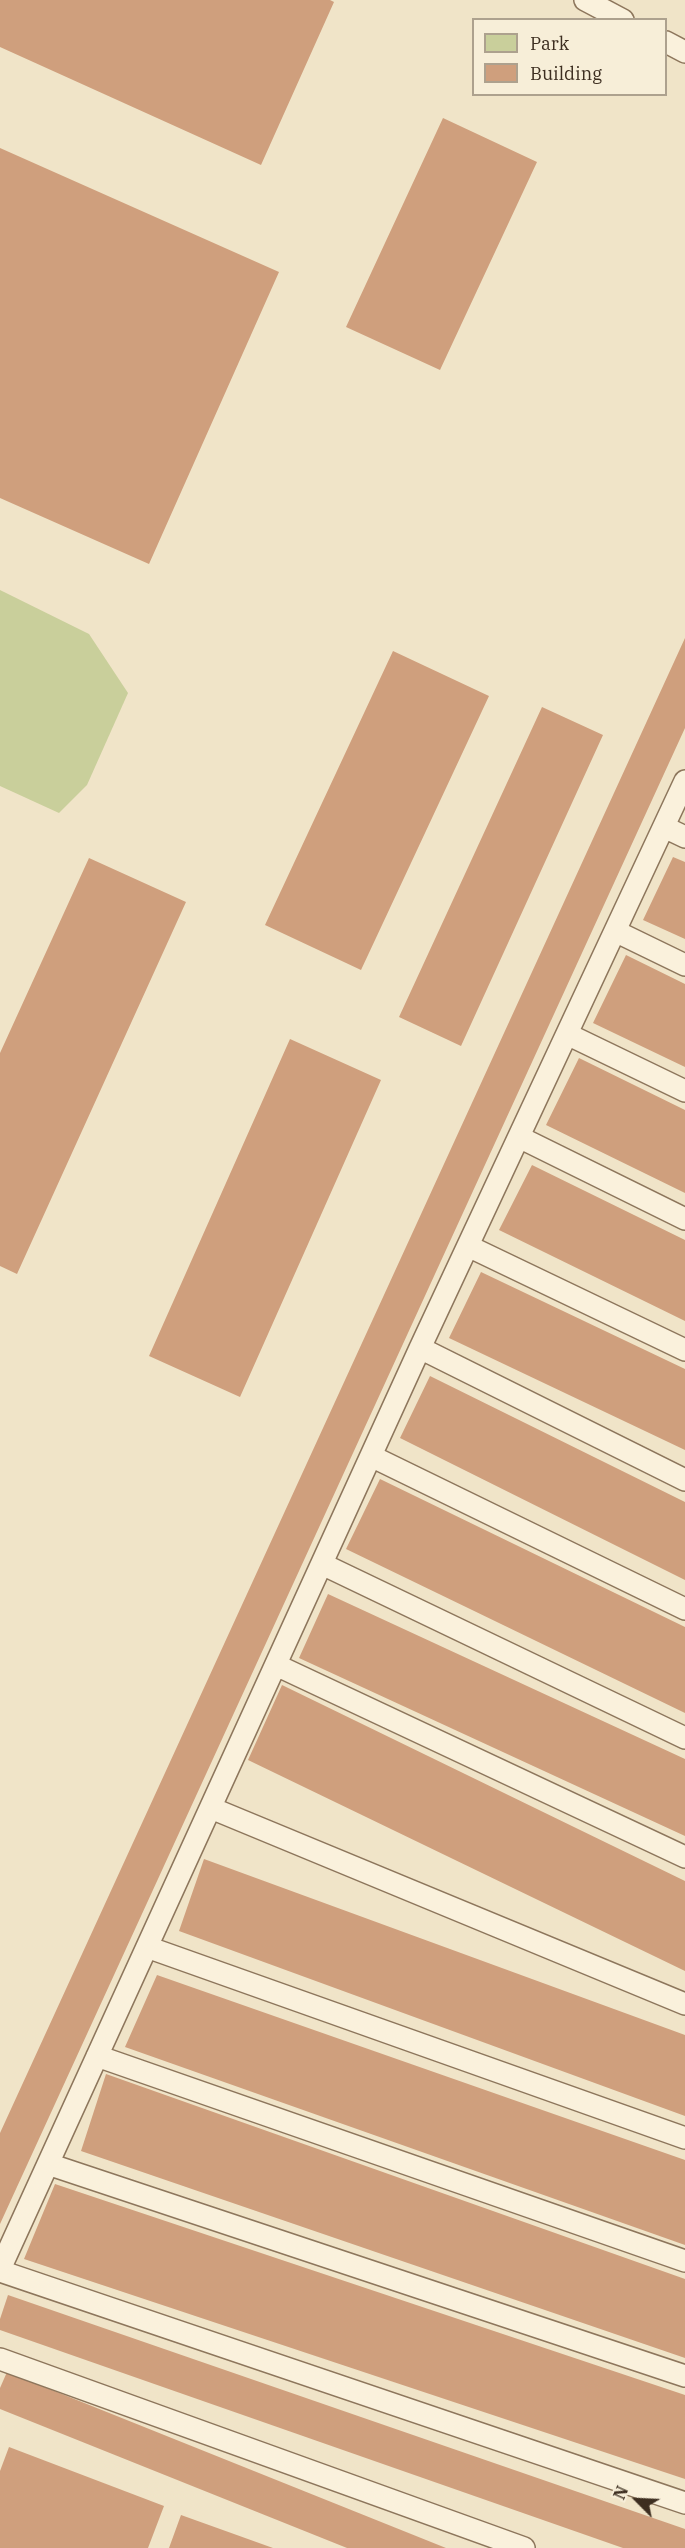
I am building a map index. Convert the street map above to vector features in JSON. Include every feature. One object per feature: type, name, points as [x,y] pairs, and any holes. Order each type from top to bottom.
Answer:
[{"type":"lane","points":[[585,0],[619,18]]},
{"type":"lane","points":[[667,43],[685,52]]},
{"type":"lane","points":[[685,781],[420,1348],[0,2270],[685,2503]]},
{"type":"lane","points":[[664,826],[685,837]]},
{"type":"lane","points":[[615,931],[685,965]]},
{"type":"lane","points":[[567,1034],[685,1091]]},
{"type":"lane","points":[[519,1137],[685,1219]]},
{"type":"lane","points":[[468,1246],[685,1350]]},
{"type":"lane","points":[[420,1348],[685,1480]]},
{"type":"lane","points":[[371,1456],[685,1609]]},
{"type":"lane","points":[[322,1563],[685,1738]]},
{"type":"lane","points":[[276,1665],[685,1857]]},
{"type":"lane","points":[[211,1808],[685,2004]]},
{"type":"lane","points":[[147,1947],[685,2138]]},
{"type":"lane","points":[[97,2056],[685,2261]]},
{"type":"lane","points":[[48,2164],[685,2376]]},
{"type":"lane","points":[[0,2359],[524,2548]]},
{"type":"green space","points":[[0,590],[89,634],[128,693],[87,785],[59,813],[0,786]]},
{"type":"building","points":[[0,0],[330,0],[334,2],[261,165],[0,47]]},
{"type":"building","points":[[443,118],[537,162],[440,370],[346,327]]},
{"type":"building","points":[[0,148],[279,272],[149,564],[0,498]]},
{"type":"building","points":[[685,638],[685,728],[0,2224],[0,2133]]},
{"type":"building","points":[[393,651],[489,696],[361,970],[265,925]]},
{"type":"building","points":[[542,707],[603,735],[461,1046],[399,1017]]},
{"type":"building","points":[[673,857],[685,862],[685,939],[643,920]]},
{"type":"building","points":[[89,858],[186,902],[17,1274],[0,1266],[0,1053]]},
{"type":"building","points":[[626,955],[685,984],[685,1067],[593,1023]]},
{"type":"building","points":[[290,1039],[381,1080],[240,1397],[149,1356]]},
{"type":"building","points":[[579,1058],[685,1110],[685,1193],[546,1125]]},
{"type":"building","points":[[532,1165],[685,1240],[685,1321],[499,1230]]},
{"type":"building","points":[[481,1272],[685,1369],[685,1450],[449,1338]]},
{"type":"building","points":[[430,1376],[685,1502],[685,1580],[400,1438]]},
{"type":"building","points":[[380,1479],[685,1627],[685,1713],[346,1549]]},
{"type":"building","points":[[328,1594],[685,1759],[685,1836],[299,1658]]},
{"type":"building","points":[[282,1685],[685,1881],[685,1971],[248,1760]]},
{"type":"building","points":[[204,1859],[685,2035],[685,2116],[179,1931]]},
{"type":"building","points":[[157,1975],[685,2160],[685,2245],[125,2047]]},
{"type":"building","points":[[106,2074],[685,2279],[685,2358],[81,2151]]},
{"type":"building","points":[[55,2184],[685,2395],[685,2479],[24,2259]]},
{"type":"building","points":[[8,2295],[685,2529],[685,2548],[623,2548],[0,2330],[0,2319]]},
{"type":"building","points":[[7,2372],[446,2548],[347,2548],[0,2409],[0,2388]]},
{"type":"building","points":[[9,2447],[164,2506],[148,2548],[0,2548],[0,2471]]},
{"type":"building","points":[[181,2515],[273,2548],[169,2548]]}]
